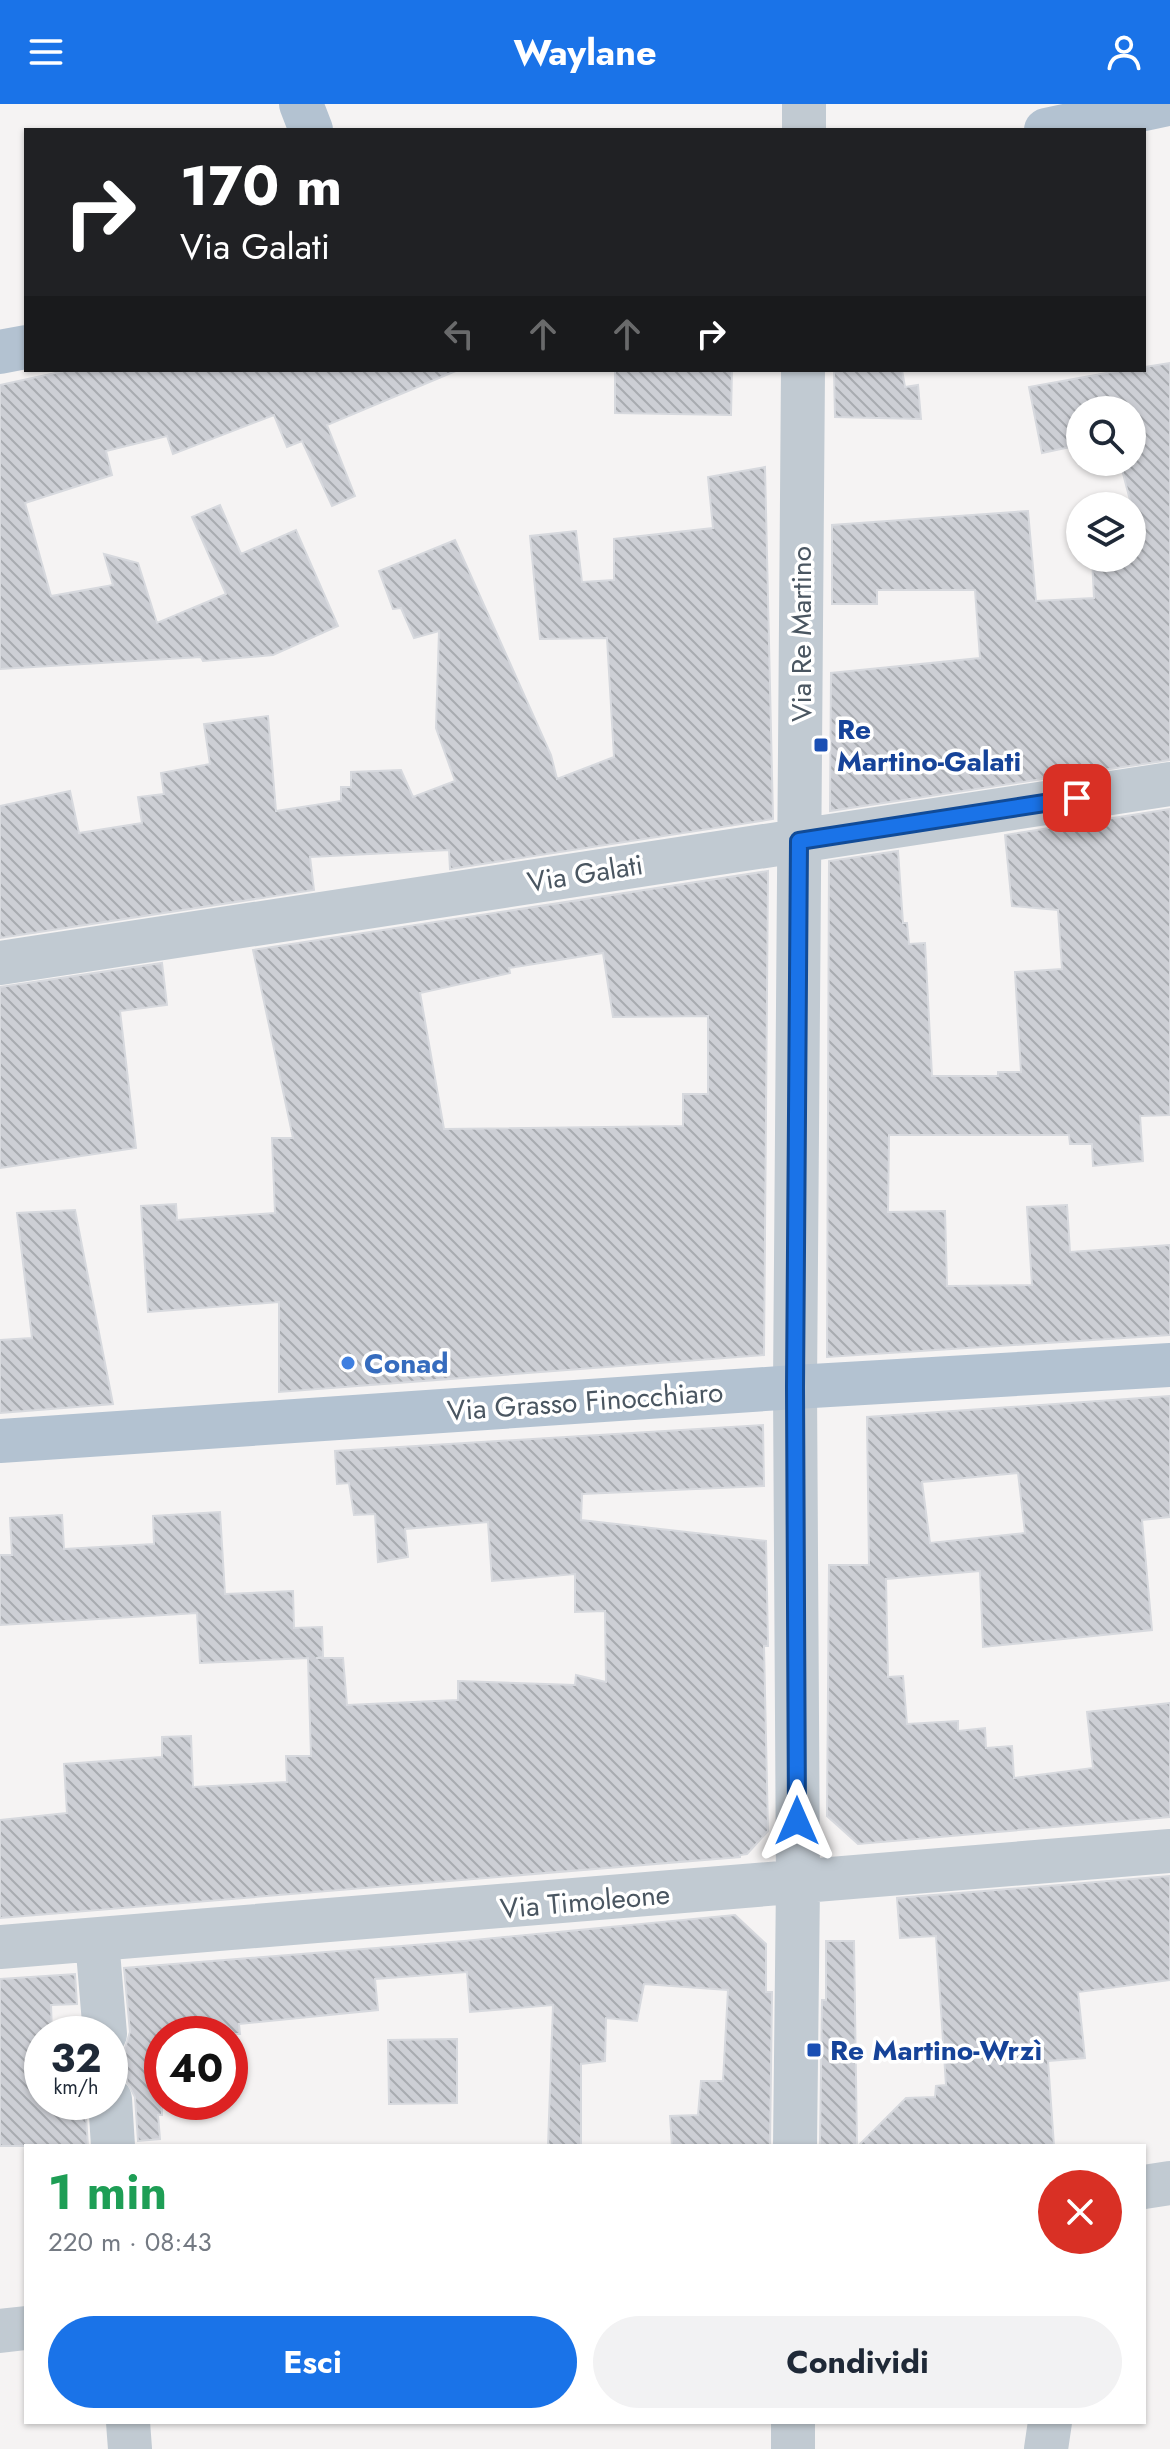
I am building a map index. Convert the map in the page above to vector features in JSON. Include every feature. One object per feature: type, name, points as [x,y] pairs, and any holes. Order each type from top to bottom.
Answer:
[{"type":"main road","points":[[301,104],[310,128]]},
{"type":"main road","points":[[1055,128],[1168,104]]},
{"type":"main road","points":[[0,352],[24,347]]},
{"type":"main road","name":"Via Grasso Finocchiaro","points":[[0,1441],[1170,1365]]},
{"type":"street","points":[[804,104],[804,128]]},
{"type":"street","name":"Via Re Martino","points":[[795,2144],[798,1883],[795,1387],[803,372]]},
{"type":"street","name":"Via Galati","points":[[0,963],[1170,784]]},
{"type":"street","name":"Via Timoleone","points":[[0,1947],[1170,1851]]},
{"type":"street","points":[[97,1940],[103,2016]]},
{"type":"street","points":[[111,2120],[113,2144]]},
{"type":"street","points":[[1146,2187],[1170,2183]]},
{"type":"street","points":[[0,2331],[24,2328]]},
{"type":"street","points":[[128,2424],[130,2449]]},
{"type":"street","points":[[793,2424],[793,2449]]},
{"type":"street","points":[[1046,2449],[1050,2424]]},
{"type":"building","points":[[1170,363],[1170,760],[830,811],[831,673],[980,658],[975,590],[877,590],[877,604],[832,604],[832,525],[1028,511],[1036,601],[1094,598],[1093,572],[1146,572],[1146,492],[1128,492],[1124,476],[1146,476],[1146,396],[1066,396],[1066,448],[1042,453],[1029,387],[1112,372],[1146,372],[1146,367]]},
{"type":"building","points":[[60,372],[453,372],[327,425],[355,496],[332,506],[302,441],[287,447],[274,415],[173,454],[167,436],[106,451],[112,475],[25,503],[51,596],[113,585],[104,554],[138,563],[157,623],[226,594],[192,517],[220,505],[241,554],[296,530],[338,626],[273,655],[203,661],[201,657],[0,669],[0,385]]},
{"type":"building","points":[[615,372],[732,372],[731,415],[615,413]]},
{"type":"building","points":[[834,372],[902,372],[905,387],[918,385],[921,419],[835,417]]},
{"type":"building","points":[[765,467],[773,819],[450,869],[449,850],[310,857],[314,890],[0,938],[0,806],[70,791],[79,833],[142,823],[138,797],[164,794],[161,773],[210,764],[204,724],[268,716],[276,811],[341,801],[341,787],[351,787],[351,772],[401,770],[413,797],[455,781],[436,728],[439,631],[414,638],[401,608],[393,609],[379,571],[455,540],[551,755],[557,779],[614,757],[607,638],[540,639],[530,536],[576,531],[582,582],[614,580],[614,539],[713,528],[708,477]]},
{"type":"building","points":[[1170,809],[1170,1115],[1140,1116],[1143,1161],[1093,1166],[1092,1144],[1070,1144],[1069,1135],[889,1135],[888,1212],[945,1211],[947,1286],[1032,1285],[1027,1207],[1067,1205],[1070,1252],[1170,1245],[1170,1335],[827,1357],[829,861],[898,851],[903,923],[907,923],[909,944],[925,943],[932,1076],[998,1076],[998,1072],[1021,1072],[1015,972],[1062,969],[1058,910],[1012,906],[1005,835]]},
{"type":"building","points":[[768,871],[764,1355],[279,1392],[279,1302],[148,1312],[141,1206],[176,1204],[177,1220],[275,1213],[272,1138],[293,1138],[253,950]],"holes":[[[603,953],[613,1017],[708,1016],[708,1094],[683,1094],[683,1126],[444,1129],[420,993],[510,973],[509,968]]]},
{"type":"building","points":[[162,963],[167,1005],[120,1011],[136,1148],[0,1168],[0,987]]},
{"type":"building","points":[[75,1210],[113,1404],[0,1413],[0,1340],[32,1338],[17,1213]]},
{"type":"building","points":[[1170,1396],[1170,1517],[1142,1520],[1152,1630],[983,1647],[980,1571],[886,1579],[888,1677],[903,1676],[907,1724],[958,1721],[958,1731],[985,1728],[986,1748],[1012,1746],[1014,1778],[1093,1768],[1087,1712],[1170,1703],[1170,1817],[858,1844],[827,1816],[829,1565],[869,1565],[867,1417]],"holes":[[[1018,1473],[1025,1533],[930,1543],[922,1482]]]},
{"type":"building","points":[[763,1425],[764,1486],[582,1494],[581,1520],[766,1541],[768,1646],[764,1646],[768,1831],[747,1854],[0,1918],[0,1820],[67,1813],[64,1764],[162,1757],[162,1737],[191,1736],[193,1787],[287,1782],[286,1756],[311,1756],[308,1658],[200,1663],[197,1613],[0,1625],[0,1555],[12,1555],[10,1518],[62,1515],[64,1549],[154,1544],[153,1516],[220,1512],[225,1594],[293,1591],[294,1628],[322,1627],[323,1657],[316,1658],[343,1658],[347,1705],[458,1700],[458,1681],[575,1685],[576,1675],[606,1682],[605,1611],[575,1612],[575,1574],[492,1581],[488,1522],[405,1529],[408,1557],[378,1562],[375,1514],[354,1515],[349,1483],[337,1484],[335,1451]]},
{"type":"building","points":[[1170,1876],[1170,1980],[1078,1992],[1085,2058],[1048,2061],[1054,2144],[860,2144],[906,2098],[935,2097],[936,2086],[946,2085],[936,1936],[900,1938],[897,1898]]},
{"type":"building","points":[[735,1915],[766,1944],[766,1992],[772,1992],[770,2144],[672,2144],[670,2116],[698,2115],[701,2081],[723,2081],[728,1990],[644,1984],[637,2021],[606,2018],[605,2061],[581,2064],[581,2144],[548,2144],[553,2005],[470,2012],[467,1972],[375,1979],[378,2010],[248,2023],[248,2016],[144,2016],[144,2120],[158,2120],[160,2139],[138,2141],[135,2097],[128,2084],[130,2032],[124,1968],[464,1941]]},
{"type":"building","points":[[826,1941],[854,1941],[857,2144],[820,2144],[822,2000],[826,2000]]},
{"type":"building","points":[[75,1974],[77,2004],[51,2005],[51,2016],[24,2016],[24,2120],[86,2120],[88,2144],[0,2146],[0,1979]]},
{"type":"building","points":[[457,2039],[457,2103],[389,2104],[388,2040]]},
{"type":"place","name":"Re Martino-Galati","points":[[821,745]]},
{"type":"place","name":"Conad","points":[[348,1363]]},
{"type":"place","name":"Re Martino-Wrzì","points":[[814,2050]]},
{"type":"route","points":[[797,1821],[795,1387],[799,841],[1077,798]]}]
